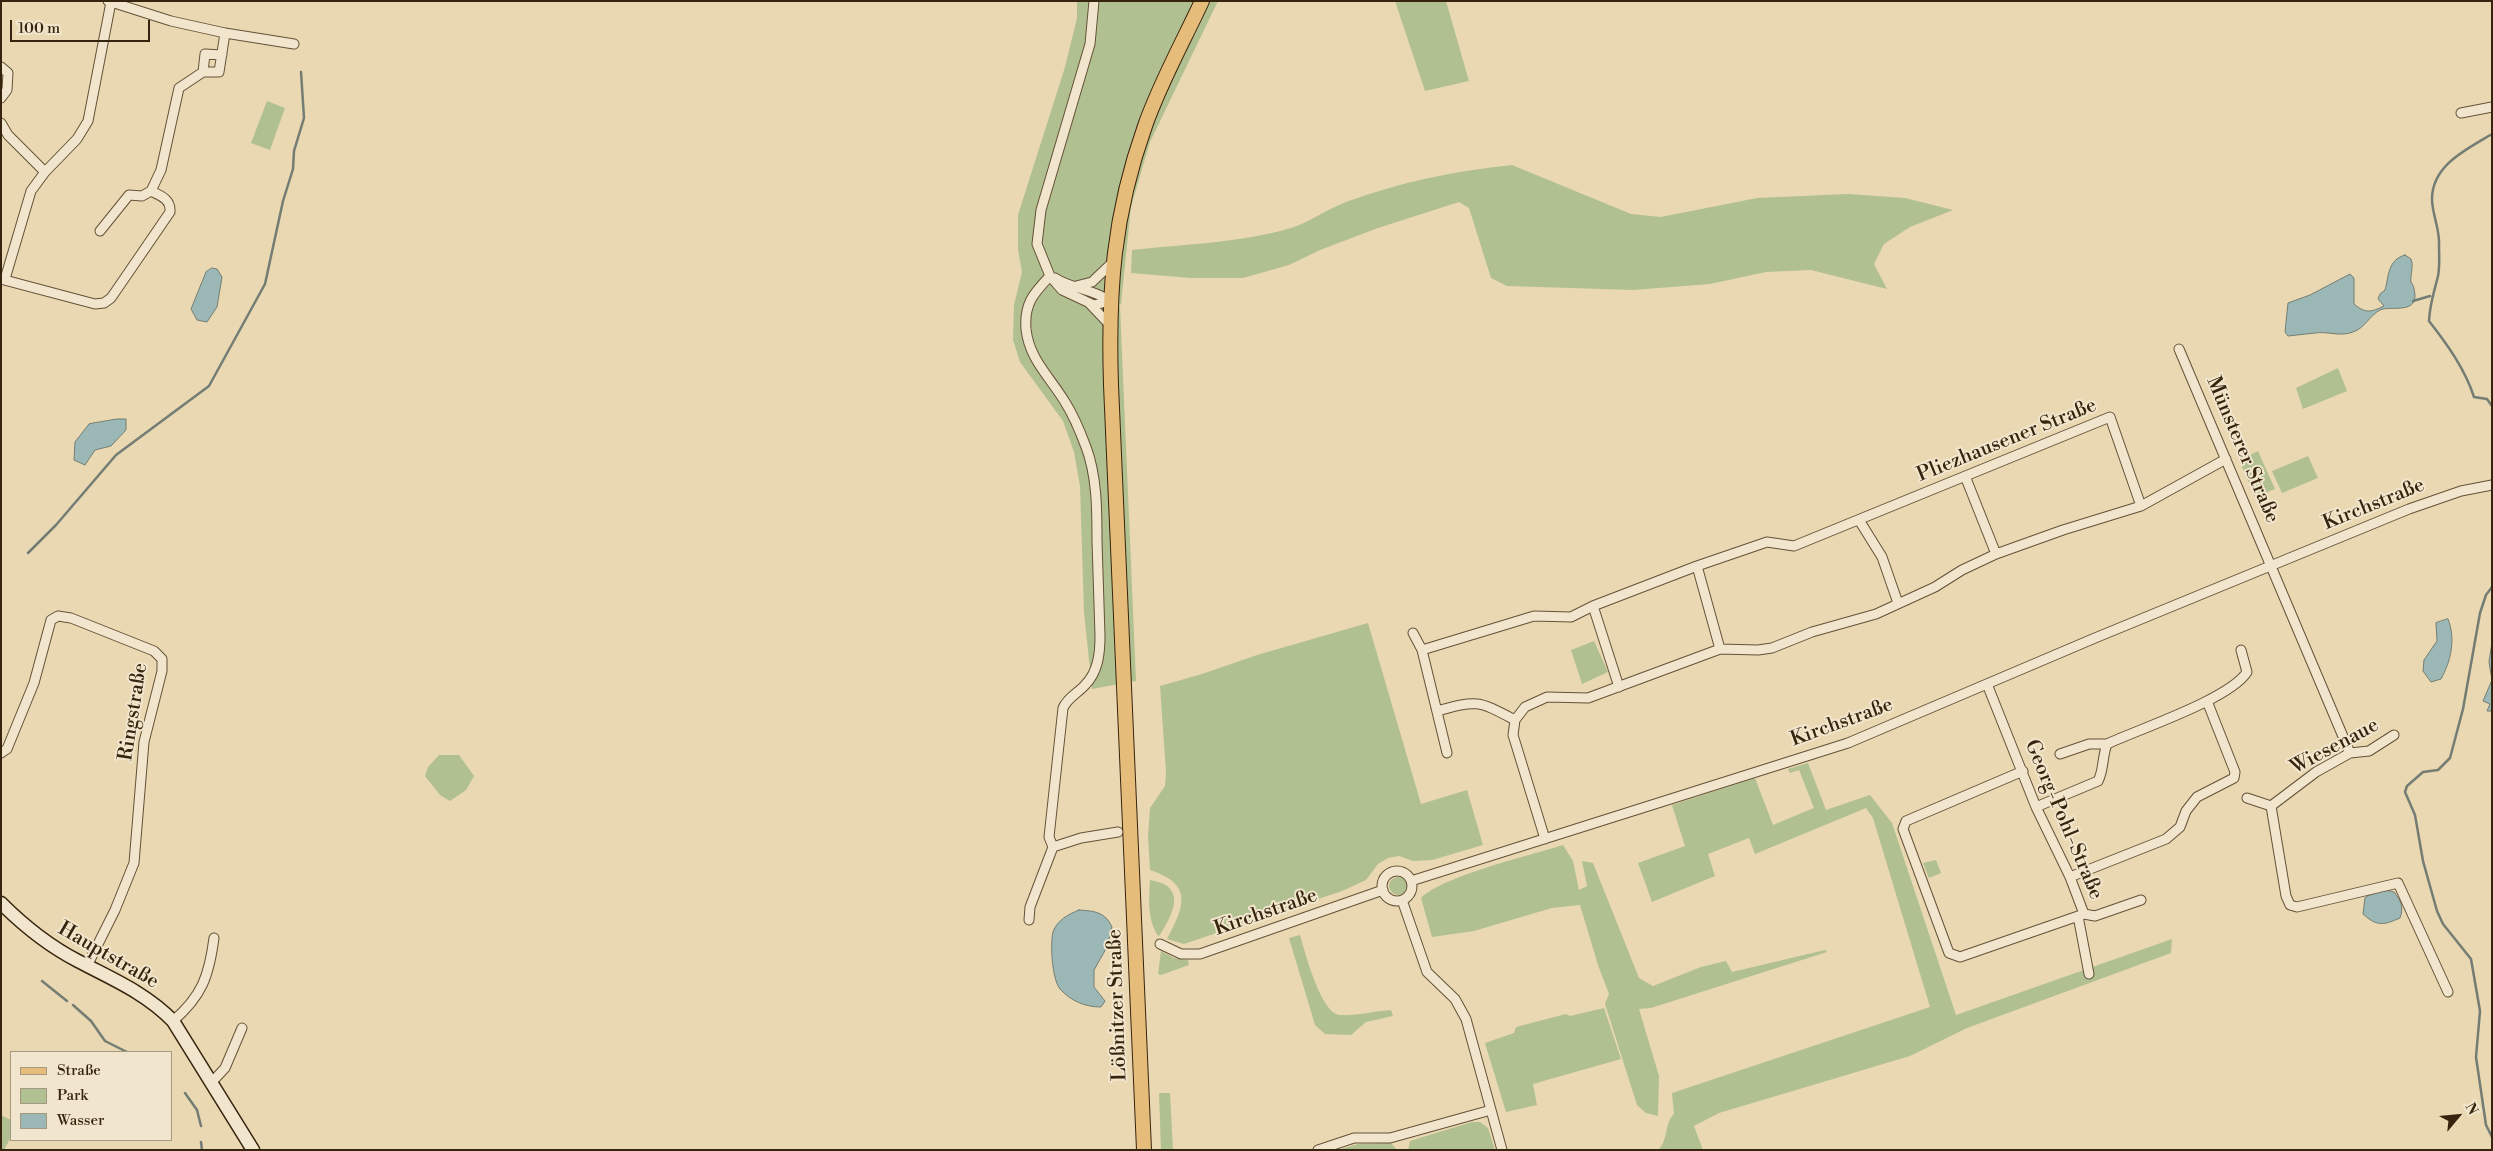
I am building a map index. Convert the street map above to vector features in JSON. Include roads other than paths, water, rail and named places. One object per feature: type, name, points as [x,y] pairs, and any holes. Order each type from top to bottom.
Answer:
[{"type":"main road","name":"Lößnitzer Straße","points":[[1144,1150],[1109,324],[1110,301],[1113,262],[1126,191],[1146,124],[1202,1]]},
{"type":"main road","name":"Hauptstraße","points":[[1,903],[31,931],[87,966],[142,994],[173,1021],[253,1150]]},
{"type":"street","points":[[1094,1],[1087,53],[1038,225],[1037,244],[1050,276],[1062,290],[1089,303],[1100,305],[1110,301]]},
{"type":"street","points":[[151,191],[167,200],[170,212],[111,298],[104,303],[96,304],[3,279],[31,191],[45,172],[78,139],[88,121],[110,2],[171,21],[225,33],[294,44]]},
{"type":"street","points":[[100,231],[129,195],[142,196],[151,191],[162,170],[179,88],[203,72],[219,72],[225,33]]},
{"type":"street","points":[[203,72],[205,54],[222,56]]},
{"type":"street","points":[[1,67],[8,73],[8,81],[7,90],[1,98]]},
{"type":"street","points":[[2461,113],[2492,107]]},
{"type":"street","points":[[1,123],[8,135],[45,172]]},
{"type":"street","points":[[1072,286],[1092,282],[1113,262]]},
{"type":"street","points":[[1050,276],[1072,286],[1097,293],[1110,301]]},
{"type":"street","points":[[1029,920],[1030,907],[1053,847],[1048,837],[1063,708],[1066,701],[1092,676],[1100,652],[1097,516],[1091,465],[1075,419],[1056,388],[1036,361],[1030,348],[1026,330],[1026,310],[1039,288],[1050,276]]},
{"type":"street","points":[[1089,303],[1109,324]]},
{"type":"street","name":"Münsterer Straße","points":[[2179,349],[2272,566]]},
{"type":"street","name":"Pliezhausener Straße","points":[[1422,650],[1534,616],[1571,617],[1593,606],[1696,566],[1767,542],[1794,546],[2110,417],[2141,506]]},
{"type":"street","points":[[1545,839],[1513,735],[1515,720],[1525,707],[1547,697],[1588,698],[1720,649],[1758,650],[1772,648],[1812,632],[1876,614],[1935,587],[1962,570],[1996,554],[2141,506],[2226,459]]},
{"type":"street","points":[[1965,476],[1996,554]]},
{"type":"street","name":"Kirchstraße","points":[[1411,881],[1848,743],[2435,499],[2492,485]]},
{"type":"street","points":[[1859,520],[1882,557],[1898,604]]},
{"type":"street","points":[[1696,566],[1720,649]]},
{"type":"street","points":[[2272,566],[2350,754]]},
{"type":"street","points":[[1593,606],[1619,687]]},
{"type":"street","name":"Ringstraße","points":[[1,753],[7,749],[34,684],[51,620],[58,616],[71,618],[154,651],[162,659],[162,671],[144,742],[134,863],[115,910],[87,966]]},
{"type":"street","points":[[1413,633],[1422,650],[1446,753]]},
{"type":"street","points":[[2060,754],[2089,744],[2106,744],[2207,701],[2242,680],[2247,672],[2241,650]]},
{"type":"street","name":"Georg-Pohl-Straße","points":[[1987,684],[2036,807],[2070,877],[2081,915],[2095,916],[2141,900]]},
{"type":"street","points":[[2070,877],[2166,838],[2180,827],[2186,811],[2197,797],[2234,778],[2235,772],[2207,701]]},
{"type":"street","points":[[1436,711],[1470,702],[1487,705],[1515,720]]},
{"type":"street","name":"Wiesenaue","points":[[2271,806],[2316,772],[2350,754],[2369,751],[2394,735]]},
{"type":"street","points":[[2036,807],[2098,782],[2102,773],[2102,758],[2106,744]]},
{"type":"street","points":[[2023,771],[1906,821],[1903,829],[1949,953],[1960,957],[2081,915],[2089,974]]},
{"type":"street","points":[[2247,798],[2271,806],[2286,896],[2290,905],[2297,907],[2398,883],[2448,992]]},
{"type":"street","points":[[1053,847],[1081,838],[1118,832]]},
{"type":"street","points":[[1393,871],[1405,873],[1411,881],[1411,891],[1402,900],[1390,899],[1383,890],[1384,878],[1393,871]]},
{"type":"street","name":"Kirchstraße","points":[[1160,944],[1181,954],[1200,954],[1383,890]]},
{"type":"street","points":[[1402,900],[1426,972],[1455,999],[1461,1008],[1502,1150]]},
{"type":"street","points":[[173,1021],[202,990],[212,956],[214,938]]},
{"type":"street","points":[[211,1083],[225,1068],[242,1028]]},
{"type":"street","points":[[1318,1150],[1354,1138],[1390,1138],[1490,1110]]},
{"type":"water","points":[[2405,255],[2412,262],[2411,282],[2414,287],[2415,297],[2413,303],[2409,306],[2380,310],[2361,328],[2348,333],[2288,336],[2285,332],[2288,303],[2310,295],[2350,274],[2354,278],[2354,304],[2365,311],[2376,310],[2384,306],[2378,299],[2380,294],[2385,290],[2392,265],[2399,257]]},
{"type":"water","points":[[212,268],[217,269],[222,277],[217,307],[207,322],[197,320],[191,309],[206,272]]},
{"type":"water","points":[[126,419],[126,430],[111,446],[95,450],[85,465],[74,460],[75,442],[89,424]]},
{"type":"water","points":[[2448,619],[2452,634],[2450,657],[2441,679],[2431,682],[2423,671],[2424,660],[2437,641],[2436,623]]},
{"type":"water","points":[[2492,643],[2492,680],[2489,662]]},
{"type":"water","points":[[2492,680],[2492,711],[2487,711],[2490,704],[2483,701]]},
{"type":"water","points":[[2382,889],[2394,892],[2400,901],[2402,911],[2400,918],[2381,924],[2372,921],[2363,914],[2365,898]]},
{"type":"water","points":[[1079,910],[1103,915],[1112,927],[1107,947],[1094,970],[1094,987],[1105,1001],[1101,1007],[1089,1006],[1074,1000],[1064,993],[1057,984],[1053,970],[1053,932],[1060,921]]},
{"type":"waterway","points":[[28,553],[56,525],[116,455],[209,386],[265,284],[283,201],[293,169],[294,151],[304,118],[301,72]]},
{"type":"waterway","points":[[2492,134],[2462,152],[2444,167],[2434,187],[2432,205],[2439,239],[2439,264],[2429,321],[2461,367],[2474,397],[2487,399],[2492,406]]},
{"type":"waterway","points":[[2413,301],[2430,296]]},
{"type":"waterway","points":[[2492,587],[2486,595],[2480,613],[2463,709],[2450,758],[2438,770],[2423,772],[2407,786],[2405,792],[2415,815],[2423,861],[2437,911],[2443,924],[2471,959],[2480,1011],[2476,1057],[2486,1125],[2492,1137]]},
{"type":"waterway","points":[[42,981],[67,1001]]},
{"type":"waterway","points":[[73,1005],[91,1021],[105,1041],[125,1051]]},
{"type":"waterway","points":[[185,1093],[197,1110],[201,1126]]},
{"type":"waterway","points":[[201,1142],[202,1150]]}]
